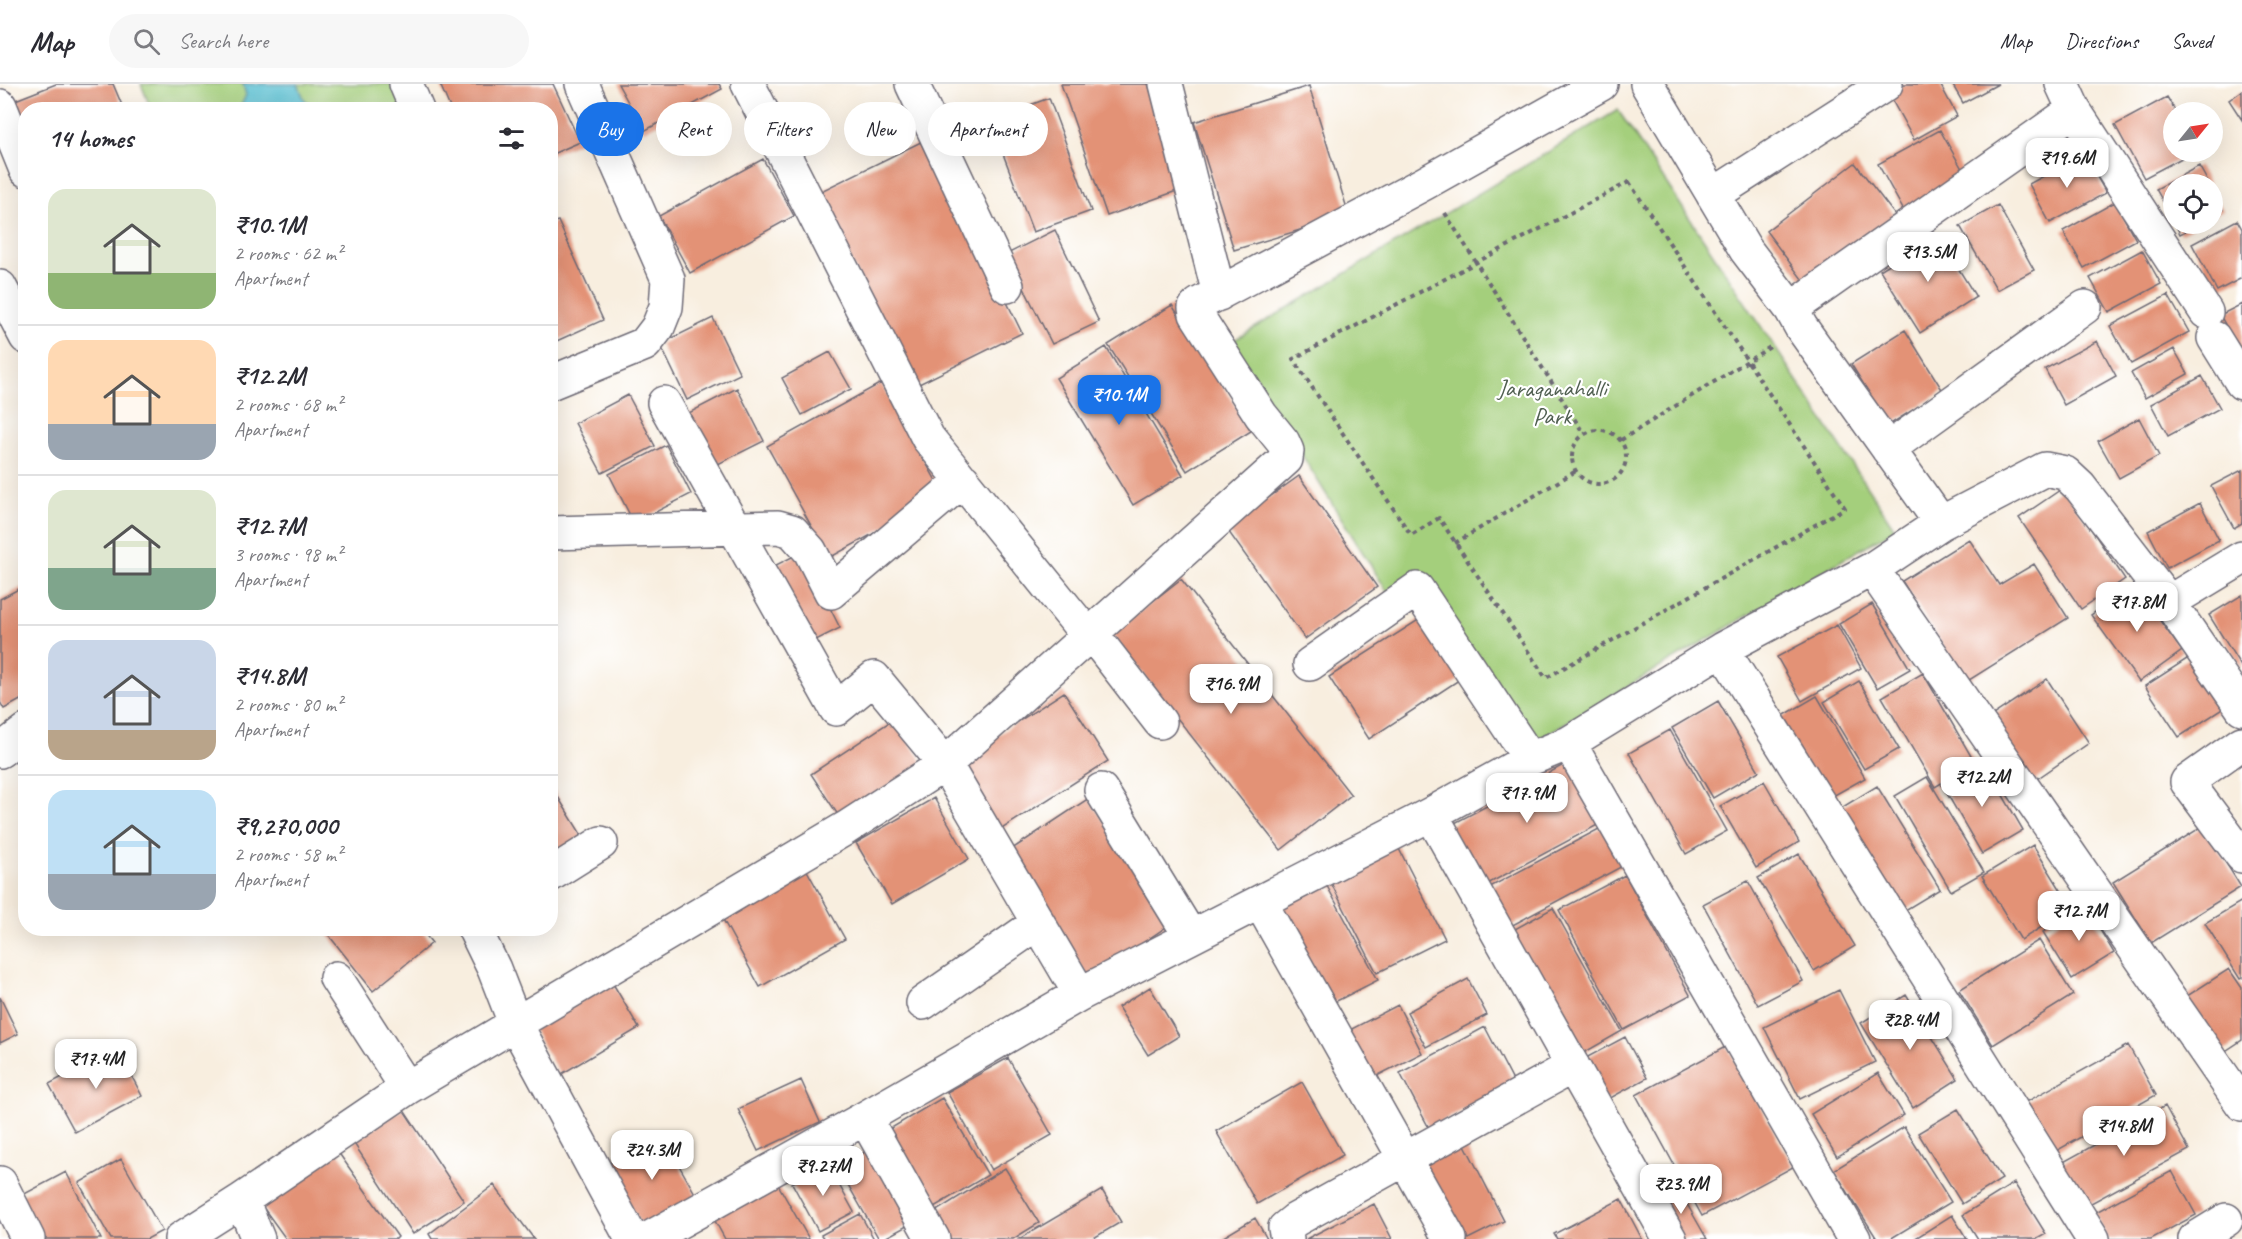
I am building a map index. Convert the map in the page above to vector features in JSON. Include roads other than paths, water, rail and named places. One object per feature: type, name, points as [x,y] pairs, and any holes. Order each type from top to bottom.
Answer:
[{"type":"street","points":[[406,84],[414,102]]},
{"type":"street","points":[[558,380],[645,344],[658,327],[666,307],[668,279],[582,84]]},
{"type":"street","points":[[748,84],[928,438],[1160,722]]},
{"type":"street","points":[[912,84],[1007,286]]},
{"type":"street","points":[[1167,84],[1218,294]]},
{"type":"street","points":[[181,1239],[407,1088],[846,828],[945,764],[1286,459],[1287,451],[1283,442],[1261,415],[1196,314],[1195,308],[1601,84]]},
{"type":"street","points":[[1713,195],[1886,84]]},
{"type":"street","points":[[1652,86],[1746,250],[1791,309],[1801,327],[1941,523]]},
{"type":"street","points":[[1791,309],[2068,97],[2210,325],[2242,383]]},
{"type":"street","points":[[0,106],[18,150]]},
{"type":"street","points":[[0,287],[18,322]]},
{"type":"street","points":[[1888,449],[2085,307]]},
{"type":"street","points":[[664,403],[836,709],[874,678],[945,764],[1080,994]]},
{"type":"street","points":[[648,1239],[1080,994],[1431,814],[1530,759],[1569,743],[1722,649],[1872,569],[1941,523],[2045,468],[2065,473],[2080,487],[2169,602],[2242,708]]},
{"type":"street","points":[[558,533],[778,527],[792,531],[810,551],[831,592],[963,480]]},
{"type":"street","points":[[2169,602],[2242,558]]},
{"type":"street","points":[[1872,569],[2242,1104]]},
{"type":"street","points":[[1310,664],[1417,589],[1530,759]]},
{"type":"street","points":[[1722,649],[2093,1239]]},
{"type":"street","points":[[0,751],[18,737]]},
{"type":"street","points":[[1569,743],[1854,1239]]},
{"type":"street","points":[[2242,743],[2187,782],[2242,856]]},
{"type":"street","points":[[1101,790],[1191,937]]},
{"type":"street","points":[[1431,814],[1670,1239]]},
{"type":"street","points":[[558,870],[601,843]]},
{"type":"street","points":[[1260,902],[1450,1239]]},
{"type":"street","points":[[923,1003],[1038,923]]},
{"type":"street","points":[[477,936],[515,1023],[632,1239]]},
{"type":"street","points":[[336,978],[407,1088]]},
{"type":"street","points":[[1287,1239],[1285,1228],[1295,1220],[1573,1066]]},
{"type":"street","points":[[865,1118],[933,1239]]},
{"type":"street","points":[[0,1183],[28,1239]]},
{"type":"street","points":[[242,1200],[258,1239]]},
{"type":"street","points":[[2195,1239],[2226,1220]]},
{"type":"water","points":[[243,84],[298,84],[307,102],[243,102],[246,95]]},
{"type":"park label","name":"Jaraganahalli Park","points":[[1552,402]]}]
